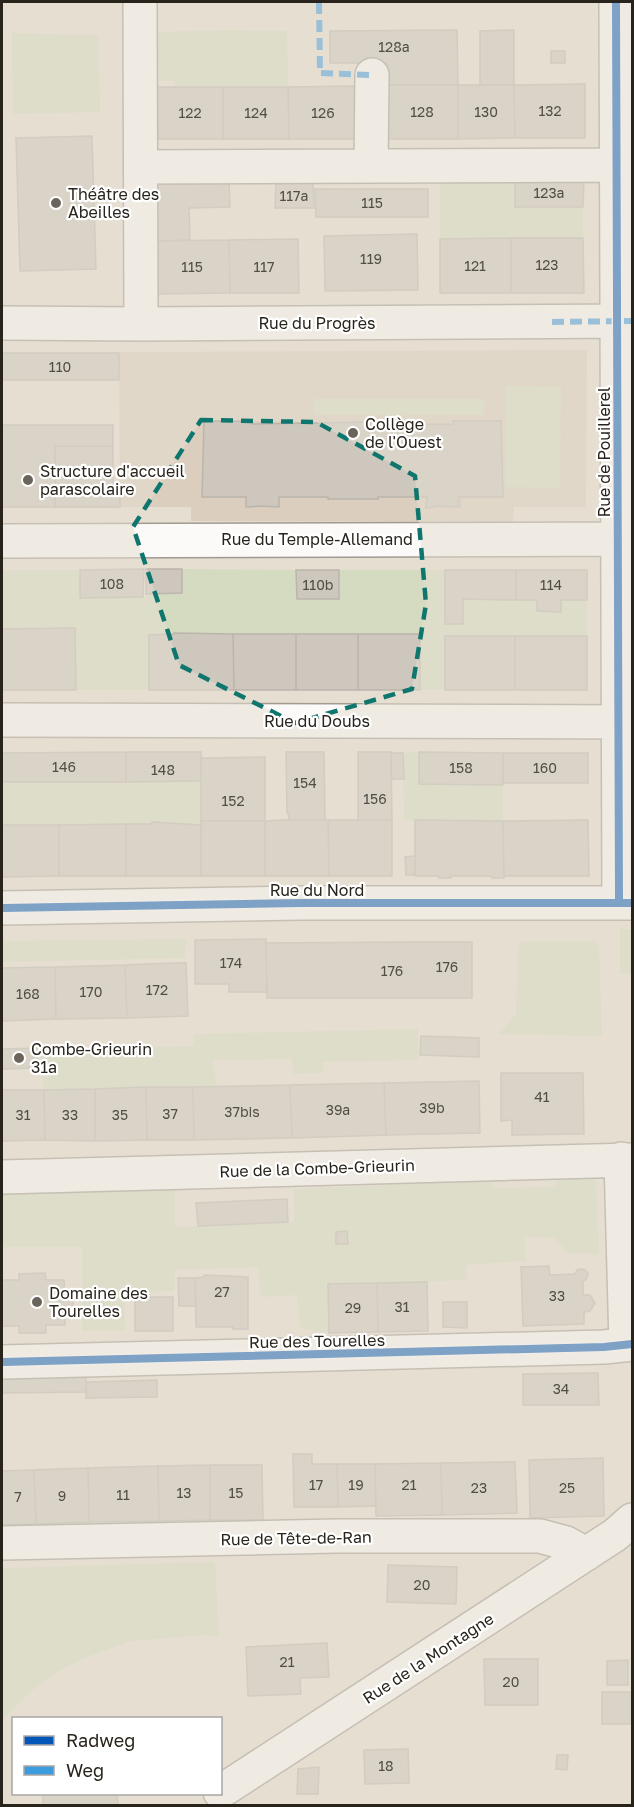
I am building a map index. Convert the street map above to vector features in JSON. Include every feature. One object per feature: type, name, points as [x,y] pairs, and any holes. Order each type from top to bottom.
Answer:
[{"type":"street","points":[[140,2],[141,324]]},
{"type":"street","name":"Rue de Pouillerel","points":[[616,2],[616,165],[625,321],[626,903]]},
{"type":"street","points":[[371,166],[372,75]]},
{"type":"street","points":[[141,167],[616,165]]},
{"type":"street","name":"Rue du Progrès","points":[[2,323],[625,321]]},
{"type":"street","name":"Rue du Temple-Allemand","points":[[2,541],[625,539]]},
{"type":"street","name":"Rue du Doubs","points":[[2,720],[625,722]]},
{"type":"street","name":"Rue du Nord","points":[[2,908],[302,903],[626,903]]},
{"type":"street","points":[[627,1160],[629,1344]]},
{"type":"street","name":"Rue de la Combe-Grieurin","points":[[2,1177],[627,1160]]},
{"type":"street","name":"Rue des Tourelles","points":[[2,1362],[604,1347],[629,1344]]},
{"type":"street","name":"Rue de la Montagne","points":[[222,1791],[615,1535],[633,1520]]},
{"type":"street","name":"Rue de Tête-de-Ran","points":[[2,1543],[336,1536],[540,1536],[566,1543],[586,1554]]},
{"type":"street","name":"Rue de la Montagne","points":[[199,1806],[216,1795]]},
{"type":"highlighted area","points":[[201,420],[316,422],[415,476],[426,604],[412,689],[295,723],[179,665],[133,527]]},
{"type":"shaded area","name":"Collège de l'Ouest","points":[[587,350],[586,507],[514,507],[513,522],[191,521],[191,507],[120,507],[119,352]]},
{"type":"green space","points":[[287,31],[288,87],[175,87],[174,81],[159,81],[158,32]]},
{"type":"green space","points":[[12,33],[98,35],[100,112],[13,114]]},
{"type":"green space","points":[[515,180],[515,206],[583,207],[583,238],[440,239],[440,181]]},
{"type":"green space","points":[[506,386],[561,387],[560,488],[506,487]]},
{"type":"green space","points":[[314,399],[484,399],[484,415],[314,415]]},
{"type":"green space","points":[[182,569],[296,570],[297,599],[339,599],[339,570],[445,570],[445,624],[463,624],[463,599],[537,600],[537,611],[561,612],[561,600],[587,600],[587,636],[445,636],[445,690],[420,690],[420,634],[175,633],[149,635],[149,690],[76,690],[75,628],[2,629],[2,570],[80,570],[80,598],[146,597],[146,594],[181,593]]},
{"type":"green space","points":[[419,752],[420,784],[503,785],[503,821],[404,820],[403,753]]},
{"type":"green space","points":[[201,781],[201,825],[153,822],[152,824],[2,825],[2,782]]},
{"type":"green space","points":[[620,929],[632,929],[632,974],[620,974]]},
{"type":"green space","points":[[186,939],[185,958],[2,962],[2,941]]},
{"type":"green space","points":[[522,941],[595,941],[599,948],[602,1036],[499,1034],[516,1014],[518,948]]},
{"type":"green space","points":[[418,1029],[418,1060],[324,1062],[323,1073],[293,1074],[292,1059],[213,1060],[217,1087],[44,1090],[41,1049],[194,1046],[194,1034]]},
{"type":"green space","points":[[557,1179],[596,1179],[599,1254],[568,1253],[554,1238],[525,1237],[525,1261],[466,1265],[466,1279],[328,1284],[329,1333],[300,1328],[297,1295],[260,1297],[258,1267],[175,1270],[174,1291],[124,1292],[125,1330],[82,1331],[82,1247],[2,1247],[2,1190],[175,1189],[175,1227],[294,1222],[294,1189],[487,1181],[496,1188],[553,1187]]},
{"type":"green space","points":[[215,1562],[219,1637],[206,1635],[131,1641],[90,1656],[58,1671],[29,1693],[2,1721],[2,1568]]},
{"type":"building","points":[[457,30],[458,85],[387,85],[387,63],[330,63],[330,31]]},
{"type":"building","points":[[514,30],[514,85],[480,85],[480,31]]},
{"type":"building","points":[[551,51],[565,51],[565,63],[551,63]]},
{"type":"building","points":[[585,84],[585,138],[515,138],[514,85]]},
{"type":"building","points":[[387,85],[458,85],[458,139],[387,139]]},
{"type":"building","points":[[458,85],[514,85],[515,138],[458,139]]},
{"type":"building","points":[[357,86],[357,139],[289,139],[288,87]]},
{"type":"building","points":[[157,87],[223,87],[223,139],[158,139]]},
{"type":"building","points":[[223,87],[288,87],[289,139],[223,139]]},
{"type":"building","name":"Théâtre des Abeilles","points":[[92,136],[96,269],[20,271],[16,138]]},
{"type":"building","points":[[584,179],[583,207],[515,207],[515,180]]},
{"type":"building","points":[[229,181],[230,207],[189,208],[190,240],[154,241],[153,182]]},
{"type":"building","points":[[276,183],[313,183],[314,208],[275,208]]},
{"type":"building","points":[[315,189],[428,189],[428,217],[316,217]]},
{"type":"building","points":[[417,234],[418,290],[325,291],[324,236]]},
{"type":"building","points":[[511,238],[511,293],[440,293],[440,239]]},
{"type":"building","points":[[511,238],[583,238],[584,293],[511,293]]},
{"type":"building","points":[[298,239],[299,293],[230,293],[229,240]]},
{"type":"building","points":[[229,240],[230,293],[155,294],[154,241]]},
{"type":"building","points":[[2,353],[119,353],[119,380],[2,380]]},
{"type":"building","points":[[204,421],[252,421],[252,424],[378,422],[378,425],[501,421],[503,497],[459,497],[460,507],[426,508],[427,497],[328,499],[328,497],[279,497],[279,507],[246,507],[246,497],[202,497]]},
{"type":"building","name":"Structure d'accueil parascolaire","points":[[2,425],[113,425],[113,446],[55,446],[55,507],[2,507]]},
{"type":"building","points":[[55,446],[113,446],[113,485],[120,485],[120,507],[55,507]]},
{"type":"building","points":[[144,569],[143,597],[80,598],[80,570]]},
{"type":"building","points":[[146,569],[182,569],[182,593],[146,594]]},
{"type":"building","points":[[296,570],[339,570],[339,599],[297,599]]},
{"type":"building","points":[[445,570],[516,570],[516,600],[463,599],[463,624],[445,624]]},
{"type":"building","points":[[516,570],[587,570],[587,600],[561,600],[561,612],[537,611],[537,600],[516,600]]},
{"type":"building","points":[[75,628],[76,690],[2,690],[2,629]]},
{"type":"building","points":[[233,634],[234,690],[149,690],[149,635]]},
{"type":"building","points":[[233,634],[296,634],[296,690],[234,690]]},
{"type":"building","points":[[296,634],[358,634],[358,690],[296,690]]},
{"type":"building","points":[[358,634],[420,634],[420,690],[358,690]]},
{"type":"building","points":[[445,636],[515,636],[515,690],[445,690]]},
{"type":"building","points":[[515,636],[587,636],[587,690],[515,690]]},
{"type":"building","points":[[126,752],[201,752],[201,781],[126,782]]},
{"type":"building","points":[[126,752],[126,782],[2,782],[2,753]]},
{"type":"building","points":[[286,752],[324,752],[325,820],[289,820]]},
{"type":"building","points":[[358,752],[391,752],[392,820],[358,820]]},
{"type":"building","points":[[419,752],[503,753],[503,785],[419,784]]},
{"type":"building","points":[[391,753],[403,753],[404,779],[391,779]]},
{"type":"building","points":[[503,753],[588,753],[588,783],[503,783]]},
{"type":"building","points":[[265,757],[265,821],[201,821],[201,758]]},
{"type":"building","points":[[328,820],[329,876],[265,876],[265,821]]},
{"type":"building","points":[[328,820],[392,820],[392,876],[329,876]]},
{"type":"building","points":[[415,820],[503,821],[504,878],[415,876]]},
{"type":"building","points":[[588,820],[589,876],[505,876],[504,878],[503,821]]},
{"type":"building","points":[[201,821],[265,821],[265,876],[201,876]]},
{"type":"building","points":[[152,822],[201,825],[201,876],[126,876],[126,824],[152,824]]},
{"type":"building","points":[[126,824],[126,876],[59,876],[59,825]]},
{"type":"building","points":[[2,825],[59,825],[59,876],[2,877]]},
{"type":"building","points":[[415,856],[415,875],[406,875],[405,857]]},
{"type":"building","points":[[266,939],[267,992],[229,992],[229,984],[195,984],[195,940]]},
{"type":"building","points":[[472,942],[472,998],[267,998],[266,943]]},
{"type":"building","points":[[186,963],[188,1016],[127,1018],[125,965]]},
{"type":"building","points":[[125,965],[127,1018],[56,1019],[55,967]]},
{"type":"building","points":[[55,967],[56,1019],[2,1021],[2,968]]},
{"type":"building","points":[[421,1036],[479,1038],[479,1057],[420,1055]]},
{"type":"building","name":"Combe-Grieurin 31a","points":[[37,1048],[38,1068],[2,1069],[2,1049]]},
{"type":"building","points":[[501,1073],[583,1073],[584,1134],[512,1135],[512,1120],[501,1121]]},
{"type":"building","points":[[479,1081],[480,1133],[386,1135],[384,1083]]},
{"type":"building","points":[[384,1083],[386,1135],[292,1138],[290,1085]]},
{"type":"building","points":[[290,1085],[292,1138],[194,1140],[193,1087]]},
{"type":"building","points":[[146,1087],[147,1140],[95,1141],[95,1089]]},
{"type":"building","points":[[146,1087],[193,1087],[194,1140],[147,1140]]},
{"type":"building","points":[[95,1089],[95,1141],[45,1140],[44,1090]]},
{"type":"building","points":[[2,1090],[44,1090],[45,1140],[2,1141]]},
{"type":"building","points":[[287,1199],[288,1222],[198,1226],[196,1203]]},
{"type":"building","points":[[347,1231],[348,1244],[336,1244],[336,1232]]},
{"type":"building","points":[[549,1266],[550,1275],[575,1274],[581,1269],[588,1273],[583,1282],[583,1295],[590,1295],[595,1303],[590,1311],[584,1312],[584,1324],[523,1326],[521,1267]]},
{"type":"building","name":"Domaine des Tourelles","points":[[45,1273],[46,1280],[64,1280],[65,1295],[73,1298],[73,1307],[65,1310],[65,1325],[46,1325],[46,1333],[19,1333],[19,1326],[2,1326],[2,1280],[19,1280],[19,1274]]},
{"type":"building","points":[[204,1275],[248,1277],[248,1329],[196,1327],[195,1278],[204,1277]]},
{"type":"building","points":[[178,1278],[195,1278],[196,1306],[179,1306]]},
{"type":"building","points":[[427,1282],[428,1331],[378,1332],[377,1283]]},
{"type":"building","points":[[377,1283],[378,1332],[329,1333],[328,1284]]},
{"type":"building","points":[[135,1297],[173,1297],[173,1331],[135,1331]]},
{"type":"building","points":[[443,1302],[467,1302],[467,1328],[443,1327]]},
{"type":"building","points":[[598,1373],[599,1405],[523,1405],[523,1374]]},
{"type":"building","points":[[86,1374],[86,1392],[2,1393],[2,1375]]},
{"type":"building","points":[[157,1380],[157,1397],[86,1398],[86,1382]]},
{"type":"building","points":[[293,1454],[312,1454],[312,1464],[337,1464],[338,1507],[294,1507]]},
{"type":"building","points":[[603,1458],[604,1516],[530,1518],[529,1460]]},
{"type":"building","points":[[515,1462],[517,1513],[442,1515],[441,1463]]},
{"type":"building","points":[[441,1463],[442,1515],[376,1516],[375,1464]]},
{"type":"building","points":[[337,1464],[375,1464],[376,1506],[338,1507]]},
{"type":"building","points":[[210,1465],[262,1465],[263,1520],[210,1520]]},
{"type":"building","points":[[210,1465],[210,1520],[159,1521],[158,1466]]},
{"type":"building","points":[[158,1466],[159,1521],[89,1522],[88,1468]]},
{"type":"building","points":[[88,1468],[89,1522],[36,1524],[34,1470]]},
{"type":"building","points":[[34,1470],[36,1524],[2,1525],[2,1471]]},
{"type":"building","points":[[388,1565],[457,1567],[456,1604],[387,1602]]},
{"type":"building","points":[[327,1643],[329,1677],[300,1678],[301,1694],[248,1696],[246,1647]]},
{"type":"building","points":[[484,1659],[538,1659],[538,1705],[485,1705]]},
{"type":"building","points":[[628,1660],[628,1685],[607,1685],[607,1661]]},
{"type":"building","points":[[602,1692],[632,1692],[632,1724],[602,1724]]},
{"type":"building","points":[[408,1749],[409,1783],[365,1784],[364,1750]]},
{"type":"building","points":[[557,1755],[568,1755],[567,1770],[556,1769]]},
{"type":"building","points":[[319,1767],[318,1794],[297,1794],[298,1769]]},
{"type":"building","points":[[43,1795],[117,1795],[118,1805],[43,1806]]},
{"type":"marked path","points":[[319,2],[320,73],[372,75]]},
{"type":"marked path","points":[[552,322],[632,321]]},
{"type":"cycle path","points":[[616,2],[619,903]]},
{"type":"cycle path","points":[[2,908],[302,903],[632,903]]},
{"type":"cycle path","points":[[2,1362],[604,1347],[632,1344]]},
{"type":"place","name":"Théâtre des Abeilles","points":[[56,203]]},
{"type":"place","name":"Collège de l'Ouest","points":[[353,433]]},
{"type":"place","name":"Structure d'accueil parascolaire","points":[[28,480]]},
{"type":"place","name":"Combe-Grieurin 31a","points":[[19,1058]]},
{"type":"place","name":"Domaine des Tourelles","points":[[37,1302]]}]
